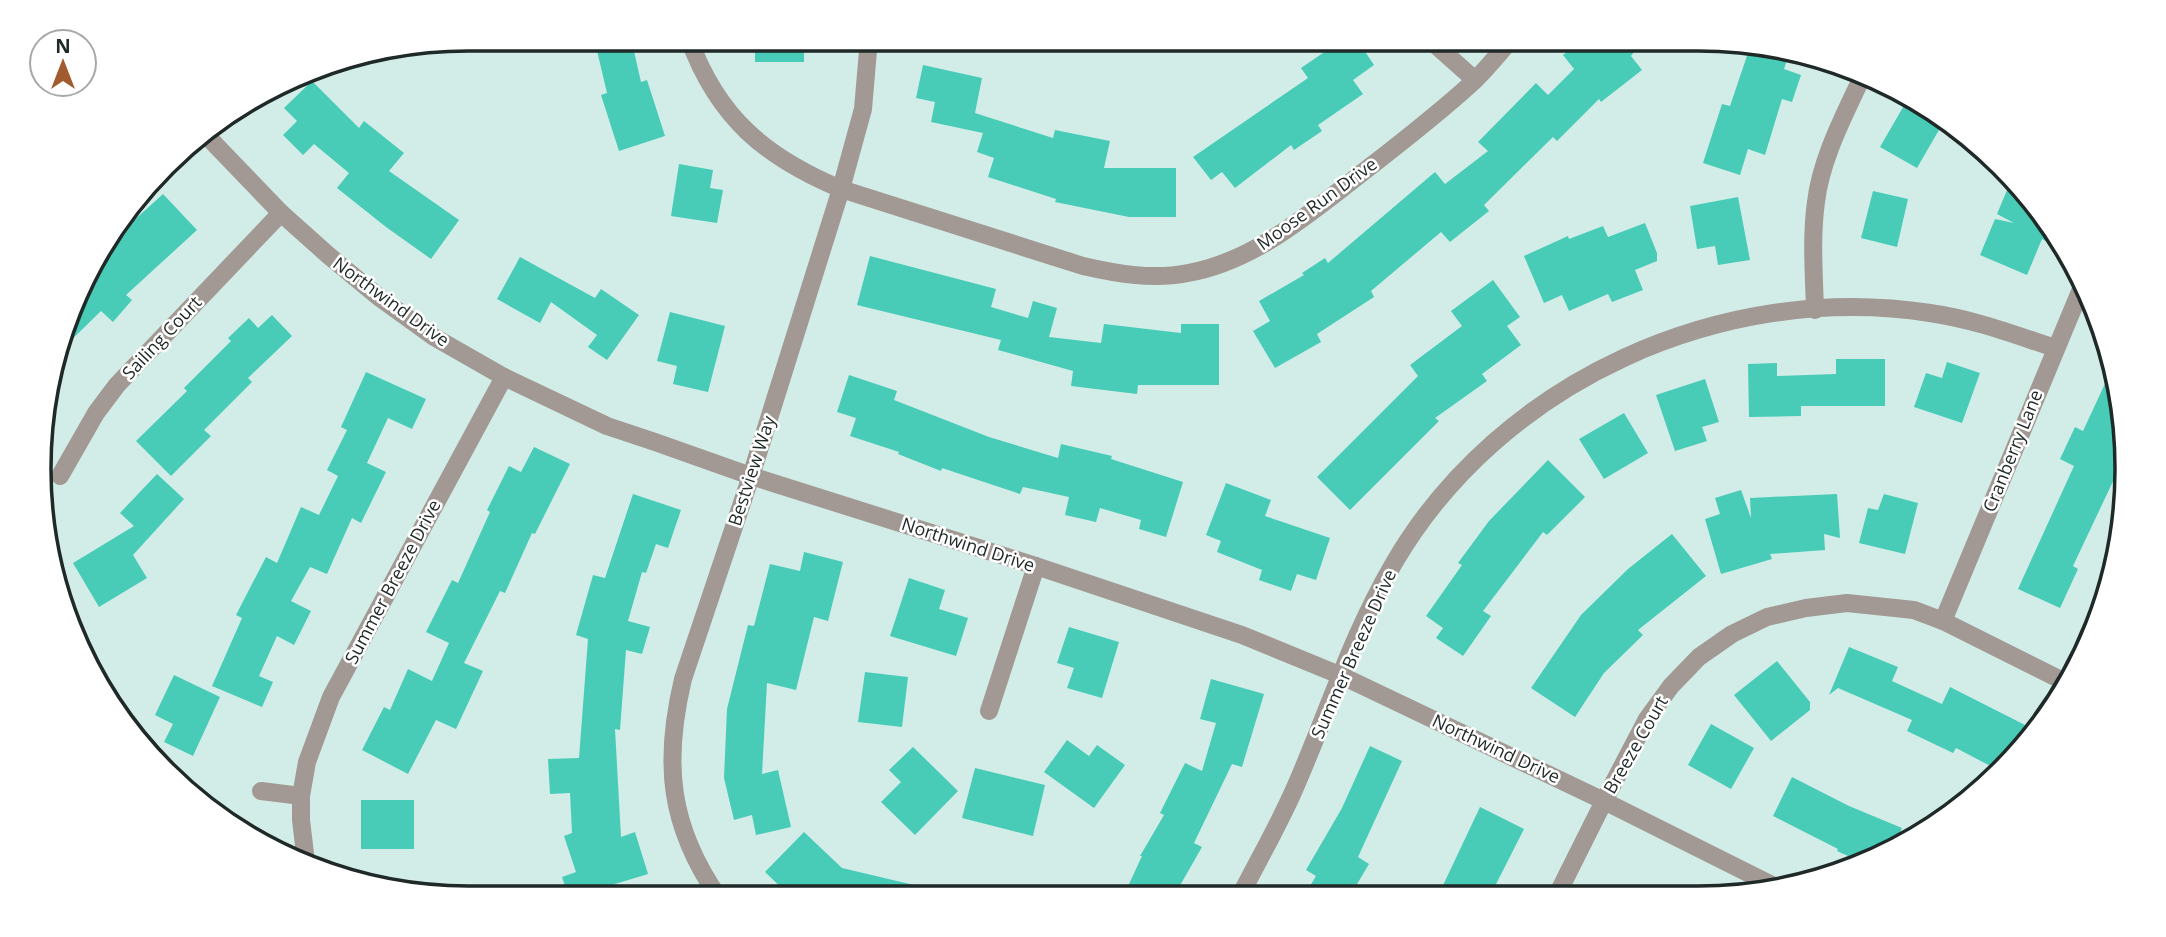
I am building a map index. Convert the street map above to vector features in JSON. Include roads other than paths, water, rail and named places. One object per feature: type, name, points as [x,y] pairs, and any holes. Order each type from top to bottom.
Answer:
[{"type":"street","name":"Moose Run Drive","points":[[694,51],[710,88],[736,122],[772,152],[805,174],[841,190],[1083,266],[1119,274],[1150,276],[1187,274],[1221,265],[1256,249],[1319,206],[1408,138],[1475,80],[1501,51]]},
{"type":"street","name":"Bestview Way","points":[[712,886],[693,854],[673,788],[671,752],[675,713],[683,679],[751,476],[841,190],[863,109],[868,51]]},
{"type":"street","points":[[1443,51],[1475,80]]},
{"type":"street","points":[[1815,310],[1813,237],[1816,200],[1826,161],[1859,84]]},
{"type":"street","name":"Northwind Drive","points":[[211,140],[281,213],[328,255],[434,337],[504,377],[607,426],[751,476],[1036,566],[1241,635],[1342,676],[1764,881]]},
{"type":"street","name":"Sailing Court","points":[[60,475],[96,413],[117,385],[281,213]]},
{"type":"street","name":"Cranberry Lane","points":[[1943,621],[2078,297]]},
{"type":"street","name":"Summer Breeze Drive","points":[[1245,886],[1293,793],[1371,607],[1394,563],[1448,487],[1482,453],[1525,417],[1570,387],[1618,360],[1675,336],[1727,321],[1815,310],[1866,308],[1932,313],[2055,348]]},
{"type":"street","name":"Summer Breeze Drive","points":[[305,852],[302,796],[307,762],[331,696],[504,377]]},
{"type":"street","points":[[989,711],[1036,566]]},
{"type":"street","name":"Breeze Court","points":[[1562,886],[1647,719],[1671,686],[1699,657],[1732,634],[1767,617],[1806,608],[1847,603],[1914,610],[1943,621],[2058,679]]},
{"type":"street","points":[[261,791],[302,796]]}]
